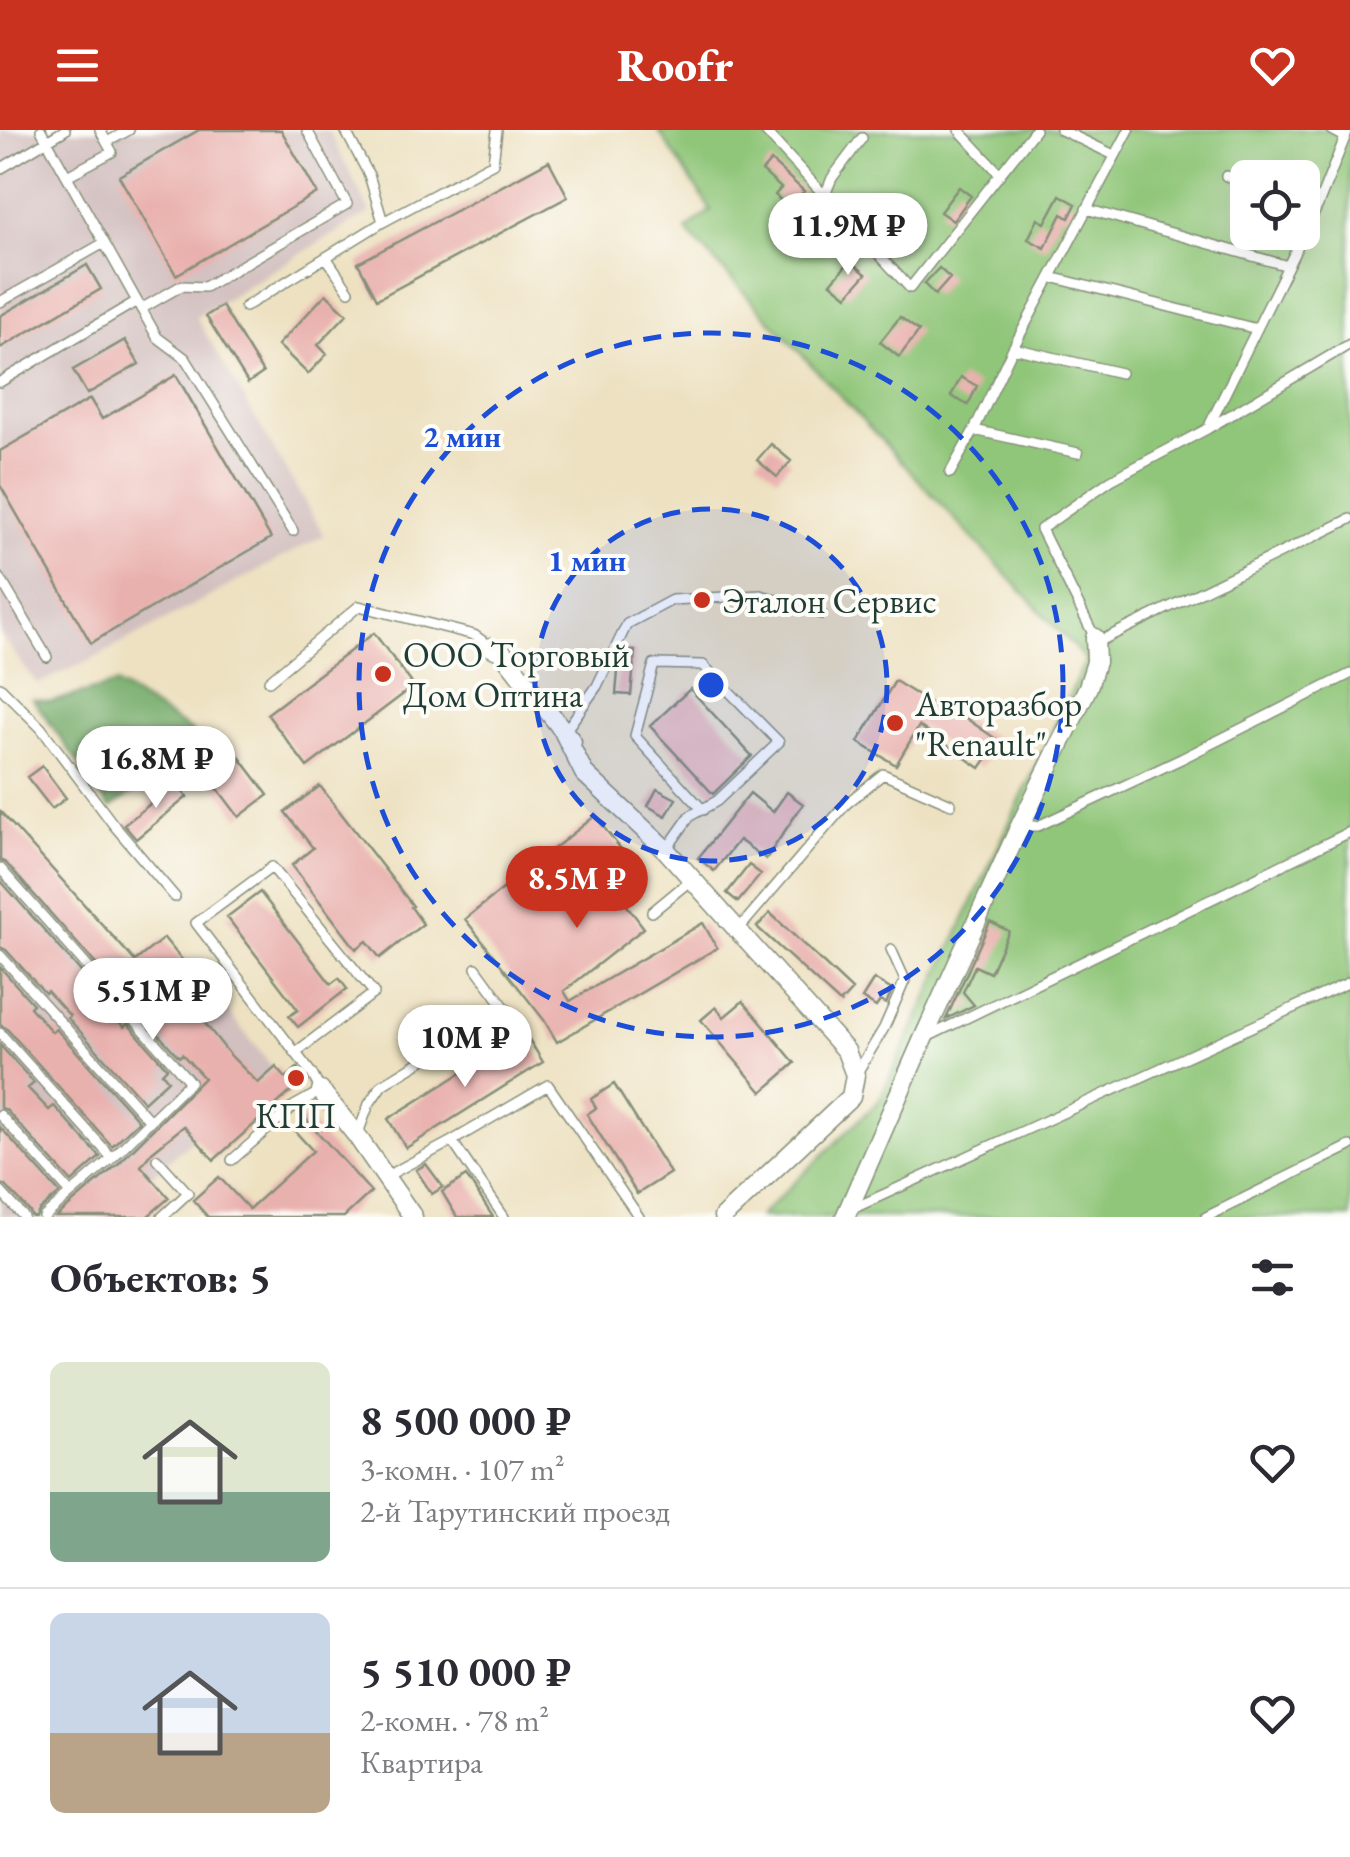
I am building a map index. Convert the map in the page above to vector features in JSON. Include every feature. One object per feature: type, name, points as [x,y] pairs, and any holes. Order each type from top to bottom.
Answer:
[{"type":"street","points":[[846,1214],[1020,826],[1088,687],[1096,662],[1095,638]]},
{"type":"street","points":[[491,646],[502,652],[564,734],[584,772],[666,850],[846,1051],[855,1075],[851,1098],[722,1217]]},
{"type":"street","points":[[321,1090],[413,1217]]},
{"type":"lane","points":[[0,169],[44,135],[64,130]]},
{"type":"lane","points":[[67,176],[112,152],[100,130]]},
{"type":"lane","points":[[107,142],[129,130]]},
{"type":"lane","points":[[0,382],[139,305],[181,286],[205,286],[347,204],[308,130]]},
{"type":"lane","points":[[345,130],[369,175],[383,222]]},
{"type":"lane","points":[[245,306],[383,222],[493,163],[497,130]]},
{"type":"lane","points":[[764,130],[910,288],[1034,130]]},
{"type":"lane","points":[[959,130],[999,173]]},
{"type":"lane","points":[[1061,130],[1114,156]]},
{"type":"lane","points":[[950,474],[1130,130]]},
{"type":"lane","points":[[1320,200],[1347,133],[1332,130]]},
{"type":"lane","points":[[44,135],[157,337],[185,358],[292,531]]},
{"type":"lane","points":[[824,196],[832,178],[862,138]]},
{"type":"lane","points":[[1226,176],[1230,177]]},
{"type":"lane","points":[[1086,210],[1288,266]]},
{"type":"lane","points":[[0,302],[104,243]]},
{"type":"lane","points":[[1210,424],[1296,250]]},
{"type":"lane","points":[[326,257],[349,291]]},
{"type":"lane","points":[[1051,277],[1257,329]]},
{"type":"lane","points":[[1350,344],[1111,480],[1041,529],[1095,638],[1104,639],[1350,519]]},
{"type":"lane","points":[[1013,348],[1120,372]]},
{"type":"lane","points":[[974,430],[1078,453]]},
{"type":"lane","points":[[0,578],[48,657]]},
{"type":"lane","points":[[564,734],[597,686],[627,624],[672,600],[761,594],[822,614]]},
{"type":"lane","points":[[269,681],[359,606],[474,634],[491,646]]},
{"type":"lane","points":[[666,850],[690,816],[703,810],[717,801],[779,742],[703,664],[654,664],[635,736],[703,810]]},
{"type":"lane","points":[[1020,826],[1038,826],[1350,674]]},
{"type":"lane","points":[[0,686],[41,728],[113,824],[175,897]]},
{"type":"lane","points":[[738,930],[846,804],[882,774],[951,804]]},
{"type":"lane","points":[[923,1039],[1350,832]]},
{"type":"lane","points":[[0,868],[190,1082],[44,1217]]},
{"type":"lane","points":[[232,1160],[294,1106],[321,1090],[196,923],[272,868],[374,993],[296,1052]]},
{"type":"lane","points":[[652,912],[692,879]]},
{"type":"lane","points":[[855,1075],[884,1028],[905,980],[891,949]]},
{"type":"lane","points":[[0,955],[150,1120]]},
{"type":"lane","points":[[358,1136],[369,1104],[382,1086],[506,1008],[476,968]]},
{"type":"lane","points":[[846,1214],[1350,982]]},
{"type":"lane","points":[[0,1033],[112,1158]]},
{"type":"lane","points":[[385,1177],[548,1085],[638,1217]]},
{"type":"lane","points":[[0,1115],[71,1193]]},
{"type":"lane","points":[[452,1141],[504,1217]]},
{"type":"lane","points":[[1206,1217],[1350,1146]]},
{"type":"lane","points":[[157,1159],[188,1193],[162,1217]]},
{"type":"lane","points":[[0,1191],[24,1217]]},
{"type":"shaded area","points":[[0,130],[328,130],[370,212],[196,317],[324,535],[89,661],[37,684],[0,634]]},
{"type":"shaded area","points":[[0,811],[191,1024],[219,1000],[273,1068],[105,1217],[0,1217]]},
{"type":"green space","points":[[658,130],[1350,130],[1350,1217],[759,1217],[879,1101],[1086,660],[686,230],[711,210]]},
{"type":"green space","points":[[116,684],[192,731],[174,765],[110,808],[33,699],[51,702]]},
{"type":"building","points":[[199,130],[281,130],[317,193],[176,275],[119,176]]},
{"type":"building","points":[[549,161],[568,197],[377,299],[358,263]]},
{"type":"building","points":[[771,161],[804,191],[789,208],[775,195],[781,188],[762,171]]},
{"type":"building","points":[[959,187],[971,196],[953,221],[940,212]]},
{"type":"building","points":[[1060,195],[1076,204],[1069,218],[1062,214],[1045,248],[1028,239],[1038,219],[1045,223]]},
{"type":"building","points":[[799,213],[813,223],[800,240],[787,229]]},
{"type":"building","points":[[850,261],[866,274],[847,296],[831,283]]},
{"type":"building","points":[[87,265],[101,289],[0,348],[0,316]]},
{"type":"building","points":[[939,268],[950,278],[935,295],[924,284]]},
{"type":"building","points":[[326,294],[347,314],[318,345],[327,354],[308,374],[278,345]]},
{"type":"building","points":[[222,306],[263,373],[248,383],[206,316]]},
{"type":"building","points":[[900,317],[919,331],[899,357],[880,342]]},
{"type":"building","points":[[125,340],[139,364],[87,394],[73,370]]},
{"type":"building","points":[[176,375],[271,538],[91,643],[0,485],[0,451],[90,399],[102,419]]},
{"type":"building","points":[[961,377],[977,386],[968,405],[951,396]]},
{"type":"building","points":[[771,444],[791,461],[777,477],[757,460]]},
{"type":"building","points":[[374,633],[414,686],[307,767],[267,714]]},
{"type":"building","points":[[624,650],[635,651],[631,695],[616,694],[619,660]]},
{"type":"building","points":[[895,681],[947,713],[951,708],[999,741],[980,768],[919,726],[896,765],[858,742]]},
{"type":"building","points":[[690,689],[752,756],[713,794],[650,726]]},
{"type":"building","points":[[228,742],[268,795],[239,817],[199,764]]},
{"type":"building","points":[[42,766],[66,798],[52,809],[27,777]]},
{"type":"building","points":[[176,783],[187,797],[136,839],[124,825]]},
{"type":"building","points":[[320,786],[423,924],[380,958],[367,941],[356,949],[292,865],[313,848],[285,812]]},
{"type":"building","points":[[657,789],[676,799],[666,816],[648,806]]},
{"type":"building","points":[[787,792],[803,804],[766,859],[739,840],[714,871],[698,858],[750,793],[773,812]]},
{"type":"building","points":[[0,811],[135,961],[164,938],[206,989],[189,1003],[258,1083],[276,1067],[286,1078],[297,1068],[305,1079],[214,1160],[184,1126],[152,1152],[141,1166],[169,1198],[147,1217],[56,1217],[118,1164],[204,1078],[182,1054],[179,1057],[140,1014],[143,1011],[128,994],[125,997],[0,860]]},
{"type":"building","points":[[595,816],[646,881],[622,899],[644,928],[564,991],[570,1001],[703,923],[717,948],[557,1042],[465,919]]},
{"type":"building","points":[[749,865],[761,874],[738,902],[727,893]]},
{"type":"building","points":[[0,880],[113,1008],[110,1011],[124,1027],[128,1024],[167,1068],[162,1073],[168,1080],[144,1102],[47,991],[0,947]]},
{"type":"building","points":[[260,892],[331,984],[339,978],[347,989],[298,1027],[289,1016],[298,1010],[227,917]]},
{"type":"building","points":[[770,913],[852,990],[840,1003],[757,927]]},
{"type":"building","points":[[990,922],[1009,931],[990,973],[975,966],[963,992],[974,1005],[946,1019]]},
{"type":"building","points":[[0,967],[52,1032],[56,1029],[139,1121],[112,1146],[0,1025]]},
{"type":"building","points":[[874,979],[892,990],[886,1004],[880,1001],[876,1007],[862,998]]},
{"type":"building","points":[[743,1001],[795,1063],[762,1092],[701,1020],[716,1007],[724,1017]]},
{"type":"building","points":[[525,1033],[543,1062],[406,1148],[388,1119]]},
{"type":"building","points":[[0,1045],[34,1083],[28,1088],[49,1110],[54,1106],[100,1157],[72,1182],[0,1107]]},
{"type":"building","points":[[614,1084],[670,1173],[637,1194],[587,1114],[596,1108],[591,1099]]},
{"type":"building","points":[[305,1118],[371,1192],[344,1217],[208,1217],[193,1200],[219,1177],[249,1209],[313,1151],[293,1129]]},
{"type":"building","points":[[0,1127],[60,1193],[36,1217],[0,1183]]},
{"type":"building","points":[[426,1164],[443,1187],[432,1194],[416,1170]]},
{"type":"building","points":[[466,1176],[493,1217],[457,1217],[442,1192]]},
{"type":"place","name":"Эталон Сервис","points":[[702,600]]},
{"type":"place","name":"ООО Торговый Дом Оптина","points":[[383,674]]},
{"type":"place","name":"Авторазбор \"Renault\"","points":[[895,723]]},
{"type":"place","name":"КПП","points":[[296,1078]]}]
